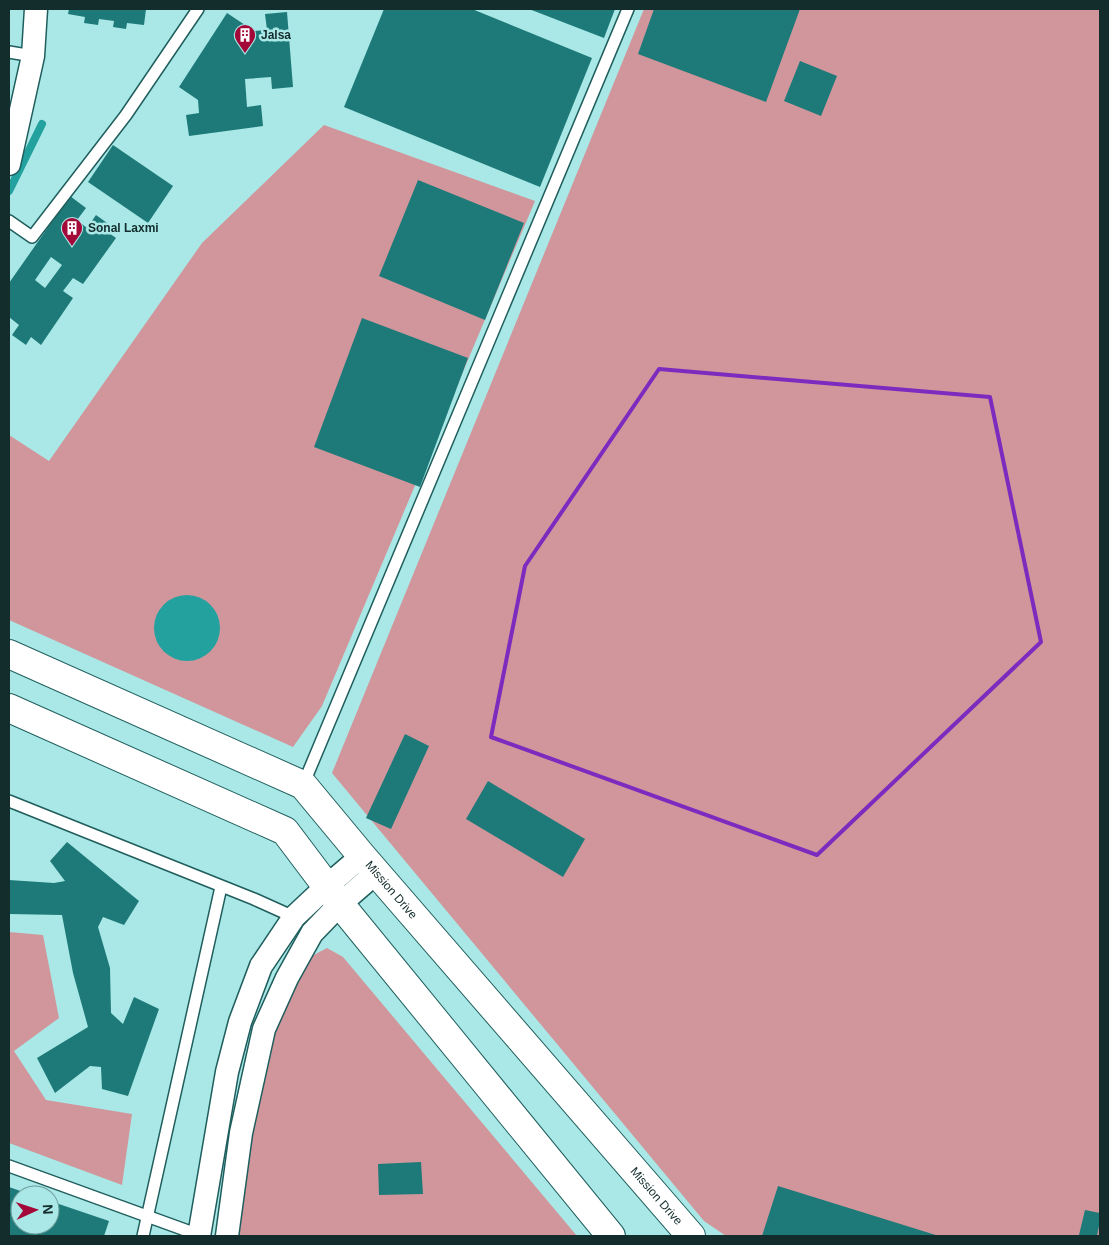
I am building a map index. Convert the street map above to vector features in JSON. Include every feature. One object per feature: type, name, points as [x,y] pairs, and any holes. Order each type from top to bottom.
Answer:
[{"type":"street","points":[[9,164],[15,102],[33,56],[36,9]]},
{"type":"street","name":"Mission Drive","points":[[9,654],[303,786],[691,1236]]},
{"type":"street","points":[[9,708],[284,831],[611,1236]]},
{"type":"street","points":[[199,1235],[227,1072],[240,1022],[261,966],[294,917],[334,895],[370,864]]},
{"type":"street","points":[[227,1236],[241,1133],[264,1029],[283,986],[334,895]]},
{"type":"street","points":[[217,1126],[241,1133]]},
{"type":"lane","points":[[9,221],[32,237],[126,115],[198,9]]},
{"type":"lane","points":[[303,786],[628,9]]},
{"type":"lane","points":[[9,52],[33,56]]},
{"type":"lane","points":[[9,801],[254,899],[294,917]]},
{"type":"lane","points":[[143,1236],[221,886]]},
{"type":"lane","points":[[9,1166],[199,1235]]},
{"type":"highlighted area","points":[[659,369],[990,397],[1041,642],[817,855],[491,737],[525,566]]},
{"type":"shaded area","points":[[644,9],[1100,9],[1100,1236],[726,1236],[704,1221],[332,773]]},
{"type":"shaded area","points":[[324,125],[535,201],[322,706],[293,747],[9,620],[9,435],[49,461],[202,243]]},
{"type":"shaded area","points":[[9,932],[43,935],[59,1018],[14,1051],[46,1100],[132,1114],[122,1185],[9,1143]]},
{"type":"shaded area","points":[[327,948],[343,957],[577,1236],[233,1236],[259,1056],[310,957]]},
{"type":"water","points":[[187,595],[200,598],[210,605],[217,615],[220,628],[217,641],[210,651],[200,658],[187,661],[174,658],[164,651],[157,641],[154,628],[157,615],[164,605],[174,598]]},
{"type":"building","points":[[69,9],[146,9],[144,25],[127,23],[126,29],[113,27],[114,21],[99,19],[98,25],[84,23],[85,17],[68,14]]},
{"type":"building","points":[[384,9],[472,9],[592,58],[540,187],[344,107]]},
{"type":"building","points":[[529,9],[615,9],[604,38]]},
{"type":"building","points":[[654,9],[800,9],[766,102],[638,54]]},
{"type":"building","name":"Jalsa","points":[[287,12],[293,87],[272,89],[271,77],[245,79],[247,107],[261,105],[263,126],[189,136],[186,115],[199,113],[198,100],[179,87],[227,13],[254,31],[267,30],[265,14]]},
{"type":"building","points":[[800,61],[837,76],[821,116],[784,101]]},
{"type":"building","points":[[113,145],[173,186],[148,223],[88,182]]},
{"type":"building","points":[[418,180],[524,223],[485,320],[379,276]]},
{"type":"building","points":[[70,196],[86,208],[77,220],[87,228],[96,215],[110,225],[106,231],[116,238],[83,284],[73,278],[63,291],[73,298],[41,345],[31,337],[26,345],[12,335],[19,325],[9,317],[9,283]],"holes":[[[51,257],[62,265],[45,288],[35,280]]]},
{"type":"building","points":[[362,318],[468,358],[420,487],[314,447]]},
{"type":"building","points":[[405,734],[429,746],[391,829],[366,818]]},
{"type":"building","points":[[488,781],[585,839],[563,877],[466,819]]},
{"type":"building","points":[[67,842],[139,901],[124,925],[103,917],[98,927],[110,968],[111,1013],[123,1024],[134,997],[159,1009],[128,1096],[102,1089],[101,1067],[90,1066],[55,1093],[37,1058],[88,1027],[73,973],[62,915],[9,914],[9,880],[54,883],[65,881],[50,861]]},
{"type":"building","points":[[421,1162],[423,1194],[379,1195],[378,1164]]},
{"type":"building","points":[[778,1186],[939,1236],[762,1236]]},
{"type":"building","points":[[9,1187],[10,1235],[60,1235],[60,1204],[109,1221],[104,1236],[9,1236]]},
{"type":"building","points":[[1085,1210],[1100,1213],[1097,1236],[1079,1235]]},
{"type":"waterway","points":[[9,191],[42,124]]},
{"type":"place","name":"Jalsa","points":[[245,54]]},
{"type":"place","name":"Sonal Laxmi","points":[[72,247]]}]
